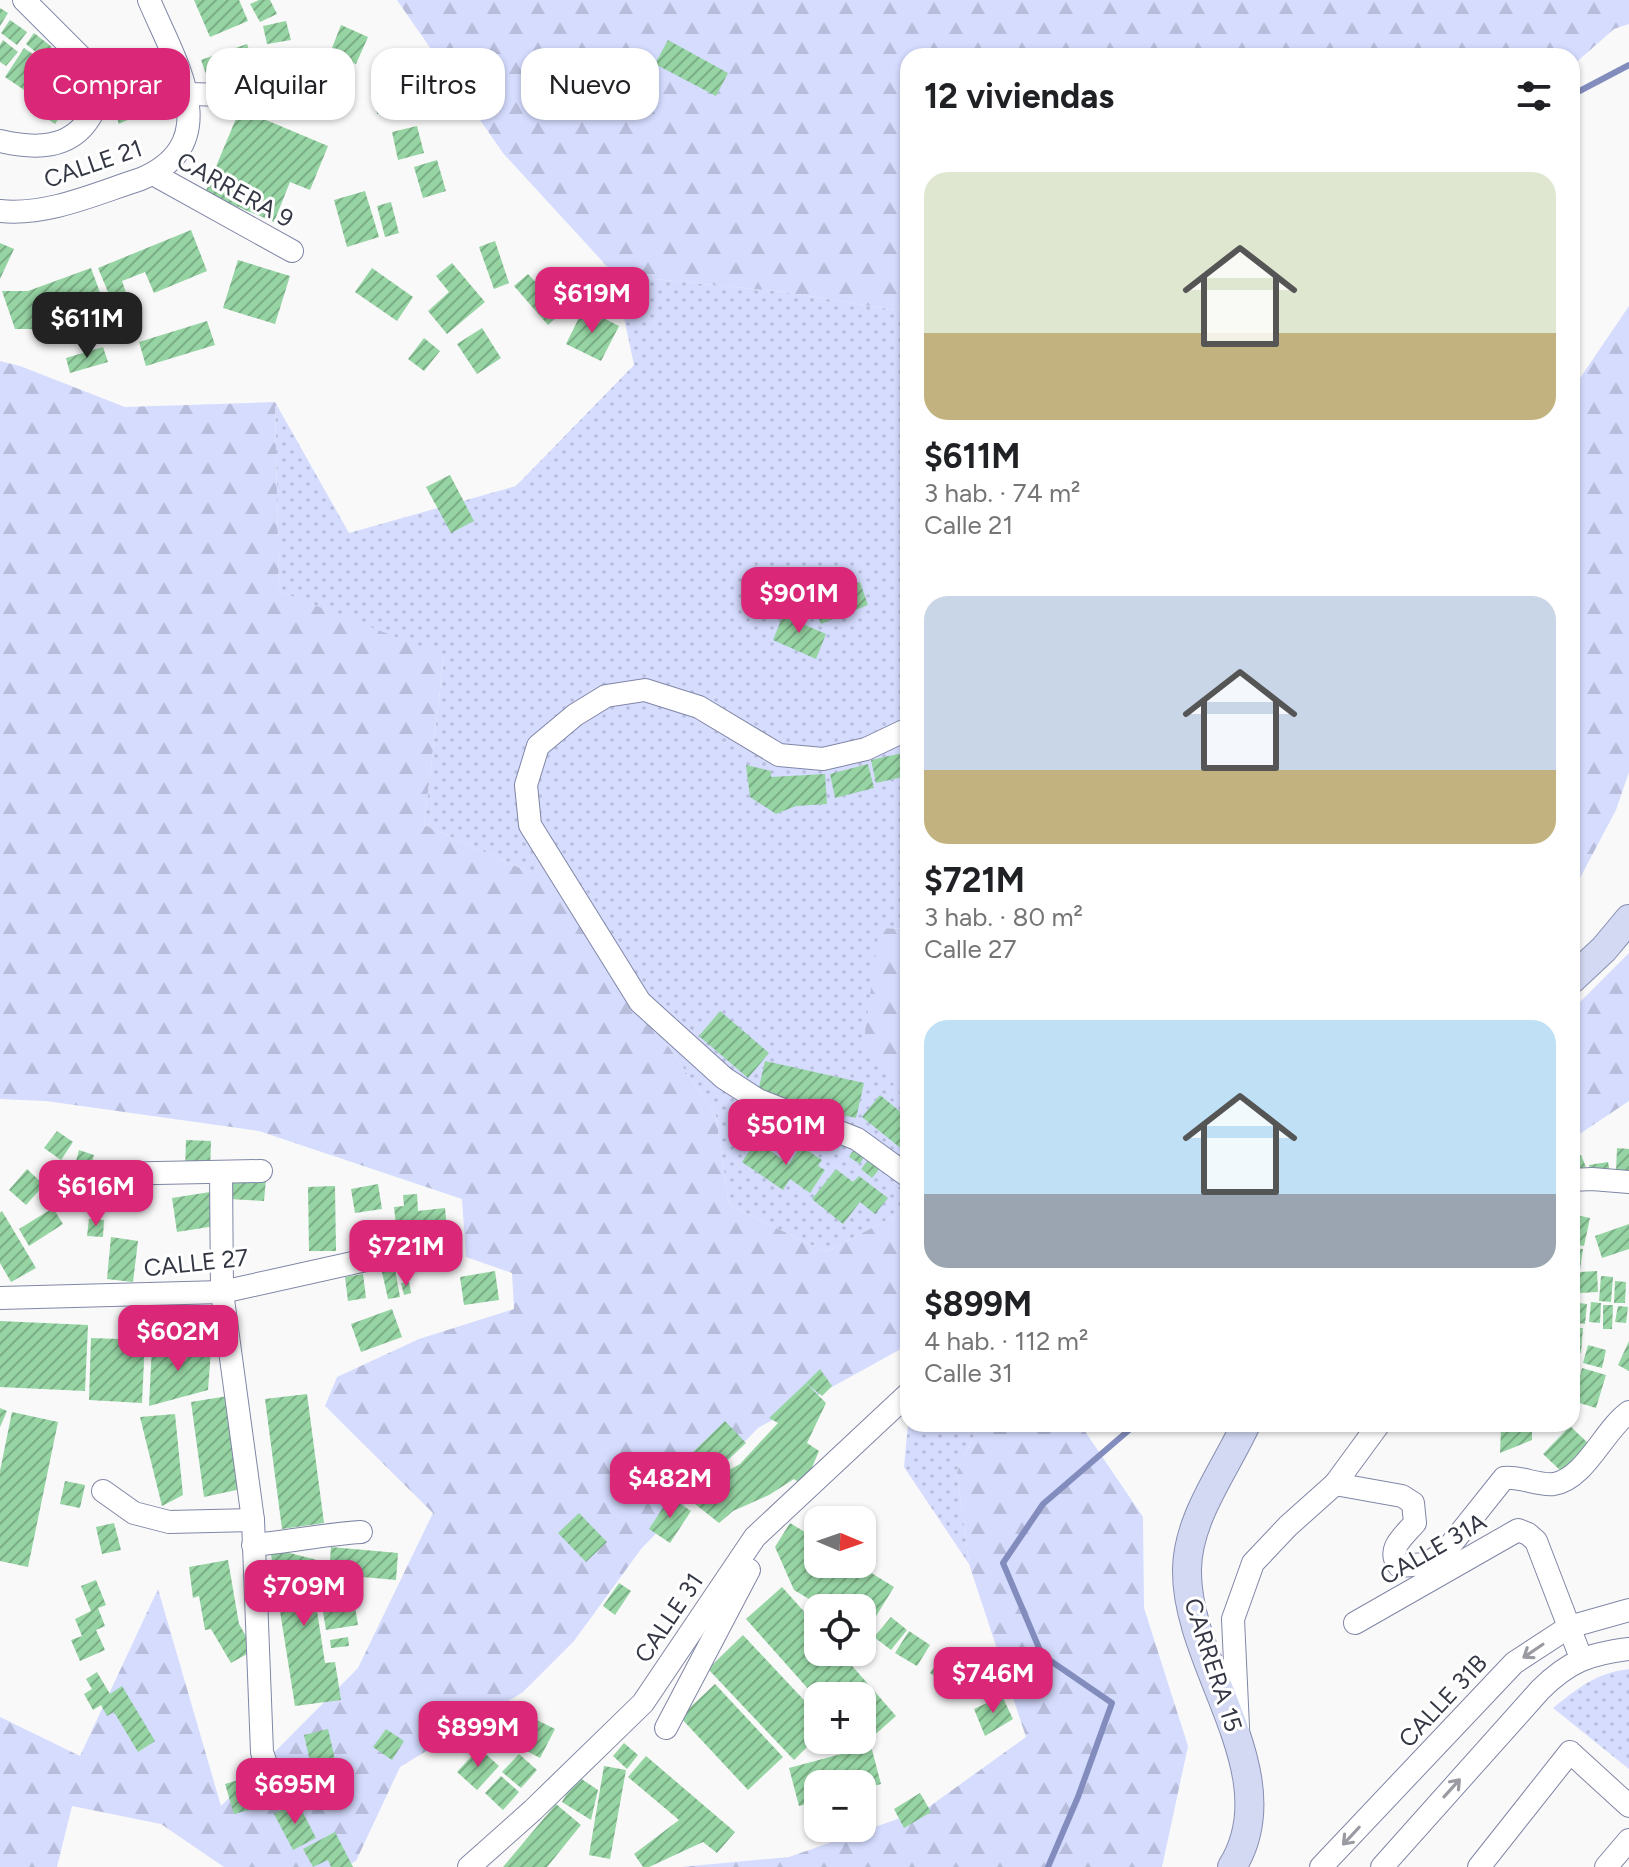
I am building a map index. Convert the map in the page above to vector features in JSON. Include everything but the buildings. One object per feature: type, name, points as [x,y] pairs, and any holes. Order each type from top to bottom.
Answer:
[{"type":"main road","points":[[1580,972],[1629,919]]},
{"type":"main road","name":"CARRERA 15","points":[[1232,1867],[1244,1848],[1250,1794],[1239,1744],[1189,1606],[1187,1568],[1193,1530],[1237,1432]]},
{"type":"street","points":[[0,141],[31,146],[64,143],[84,127],[100,102],[100,76],[24,0]]},
{"type":"street","name":"CALLE 21","points":[[149,0],[169,48]]},
{"type":"street","name":"CALLE 21","points":[[0,211],[50,208],[153,174],[167,163],[185,140],[190,120]]},
{"type":"street","name":"CARRERA 9","points":[[153,174],[292,251]]},
{"type":"street","points":[[900,733],[866,749],[823,759],[779,755],[699,707],[645,690],[606,696],[575,715],[538,746],[526,785],[530,825],[640,1002],[724,1078],[746,1093],[857,1139],[900,1170]]},
{"type":"street","points":[[108,1174],[261,1171]]},
{"type":"street","points":[[221,1172],[222,1292],[253,1520],[262,1752],[275,1791]]},
{"type":"street","points":[[1580,1180],[1629,1182]]},
{"type":"street","name":"CALLE 27","points":[[0,1298],[222,1292],[393,1254]]},
{"type":"street","name":"CALLE 31","points":[[469,1867],[533,1810],[643,1703],[755,1537],[900,1401]]},
{"type":"street","points":[[1335,1484],[1402,1496],[1413,1503],[1415,1523],[1394,1548],[1393,1559],[1399,1566],[1426,1564],[1445,1552],[1504,1478],[1517,1477],[1554,1484],[1581,1469],[1629,1412]]},
{"type":"street","points":[[1239,1744],[1233,1619],[1253,1563],[1335,1484],[1373,1432]]},
{"type":"street","points":[[103,1491],[134,1513],[169,1522],[253,1520]]},
{"type":"street","name":"CALLE 31A","points":[[1355,1623],[1518,1530],[1536,1541],[1569,1627]]},
{"type":"street","points":[[253,1545],[361,1532]]},
{"type":"street","points":[[666,1728],[707,1645],[748,1573],[755,1537]]},
{"type":"street","name":"CALLE 31B","points":[[1321,1867],[1514,1663],[1569,1627],[1629,1610]]},
{"type":"street","points":[[1569,1627],[1581,1658]]},
{"type":"street","points":[[1382,1867],[1561,1669],[1581,1658],[1629,1649]]},
{"type":"street","points":[[1479,1867],[1570,1752],[1629,1806]]},
{"type":"street","points":[[1606,1867],[1629,1840]]},
{"type":"green space","points":[[397,0],[1629,0],[1629,24],[1614,29],[1580,59],[1580,48],[900,48],[900,311],[784,292],[615,275],[503,153],[480,120],[505,120],[505,48],[430,48]]},
{"type":"green space","points":[[615,275],[784,292],[900,311],[900,929],[879,928],[900,1056],[900,1213],[826,1252],[729,1205],[716,1116],[671,1050],[608,970],[575,885],[522,869],[424,825],[444,657],[279,591],[275,402],[349,533],[516,486],[634,365]]},
{"type":"green space","points":[[1629,306],[1629,772],[1616,810],[1580,878],[1580,378]]},
{"type":"green space","points":[[0,361],[125,407],[275,402],[279,591],[444,656],[424,825],[522,869],[575,885],[608,970],[671,1050],[716,1116],[729,1205],[826,1252],[900,1213],[900,1349],[758,1428],[641,1549],[574,1641],[523,1692],[400,1767],[356,1861],[345,1867],[224,1867],[161,1824],[72,1806],[57,1867],[0,1867],[0,1717],[80,1756],[158,1589],[221,1806],[358,1668],[433,1513],[325,1406],[337,1377],[419,1339],[514,1309],[512,1273],[466,1257],[462,1199],[259,1131],[46,1101],[0,1099]]},
{"type":"green space","points":[[879,928],[900,929],[900,1093],[864,1041]]},
{"type":"green space","points":[[1629,953],[1629,1101],[1580,1134],[1580,1002]]},
{"type":"green space","points":[[907,1432],[975,1432],[957,1472],[969,1564],[904,1467]]},
{"type":"green space","points":[[975,1432],[1085,1432],[1143,1517],[1144,1608],[1188,1746],[1162,1867],[681,1867],[789,1857],[832,1842],[876,1842],[876,1827],[926,1809],[1026,1737],[969,1564],[957,1472]]},
{"type":"green space","points":[[1629,1669],[1629,1769],[1553,1708],[1597,1678]]},
{"type":"waterway","points":[[1580,91],[1629,65]]},
{"type":"waterway","points":[[1048,1867],[1078,1797],[1112,1703],[1042,1655],[1003,1563],[1043,1504],[1127,1432]]}]
